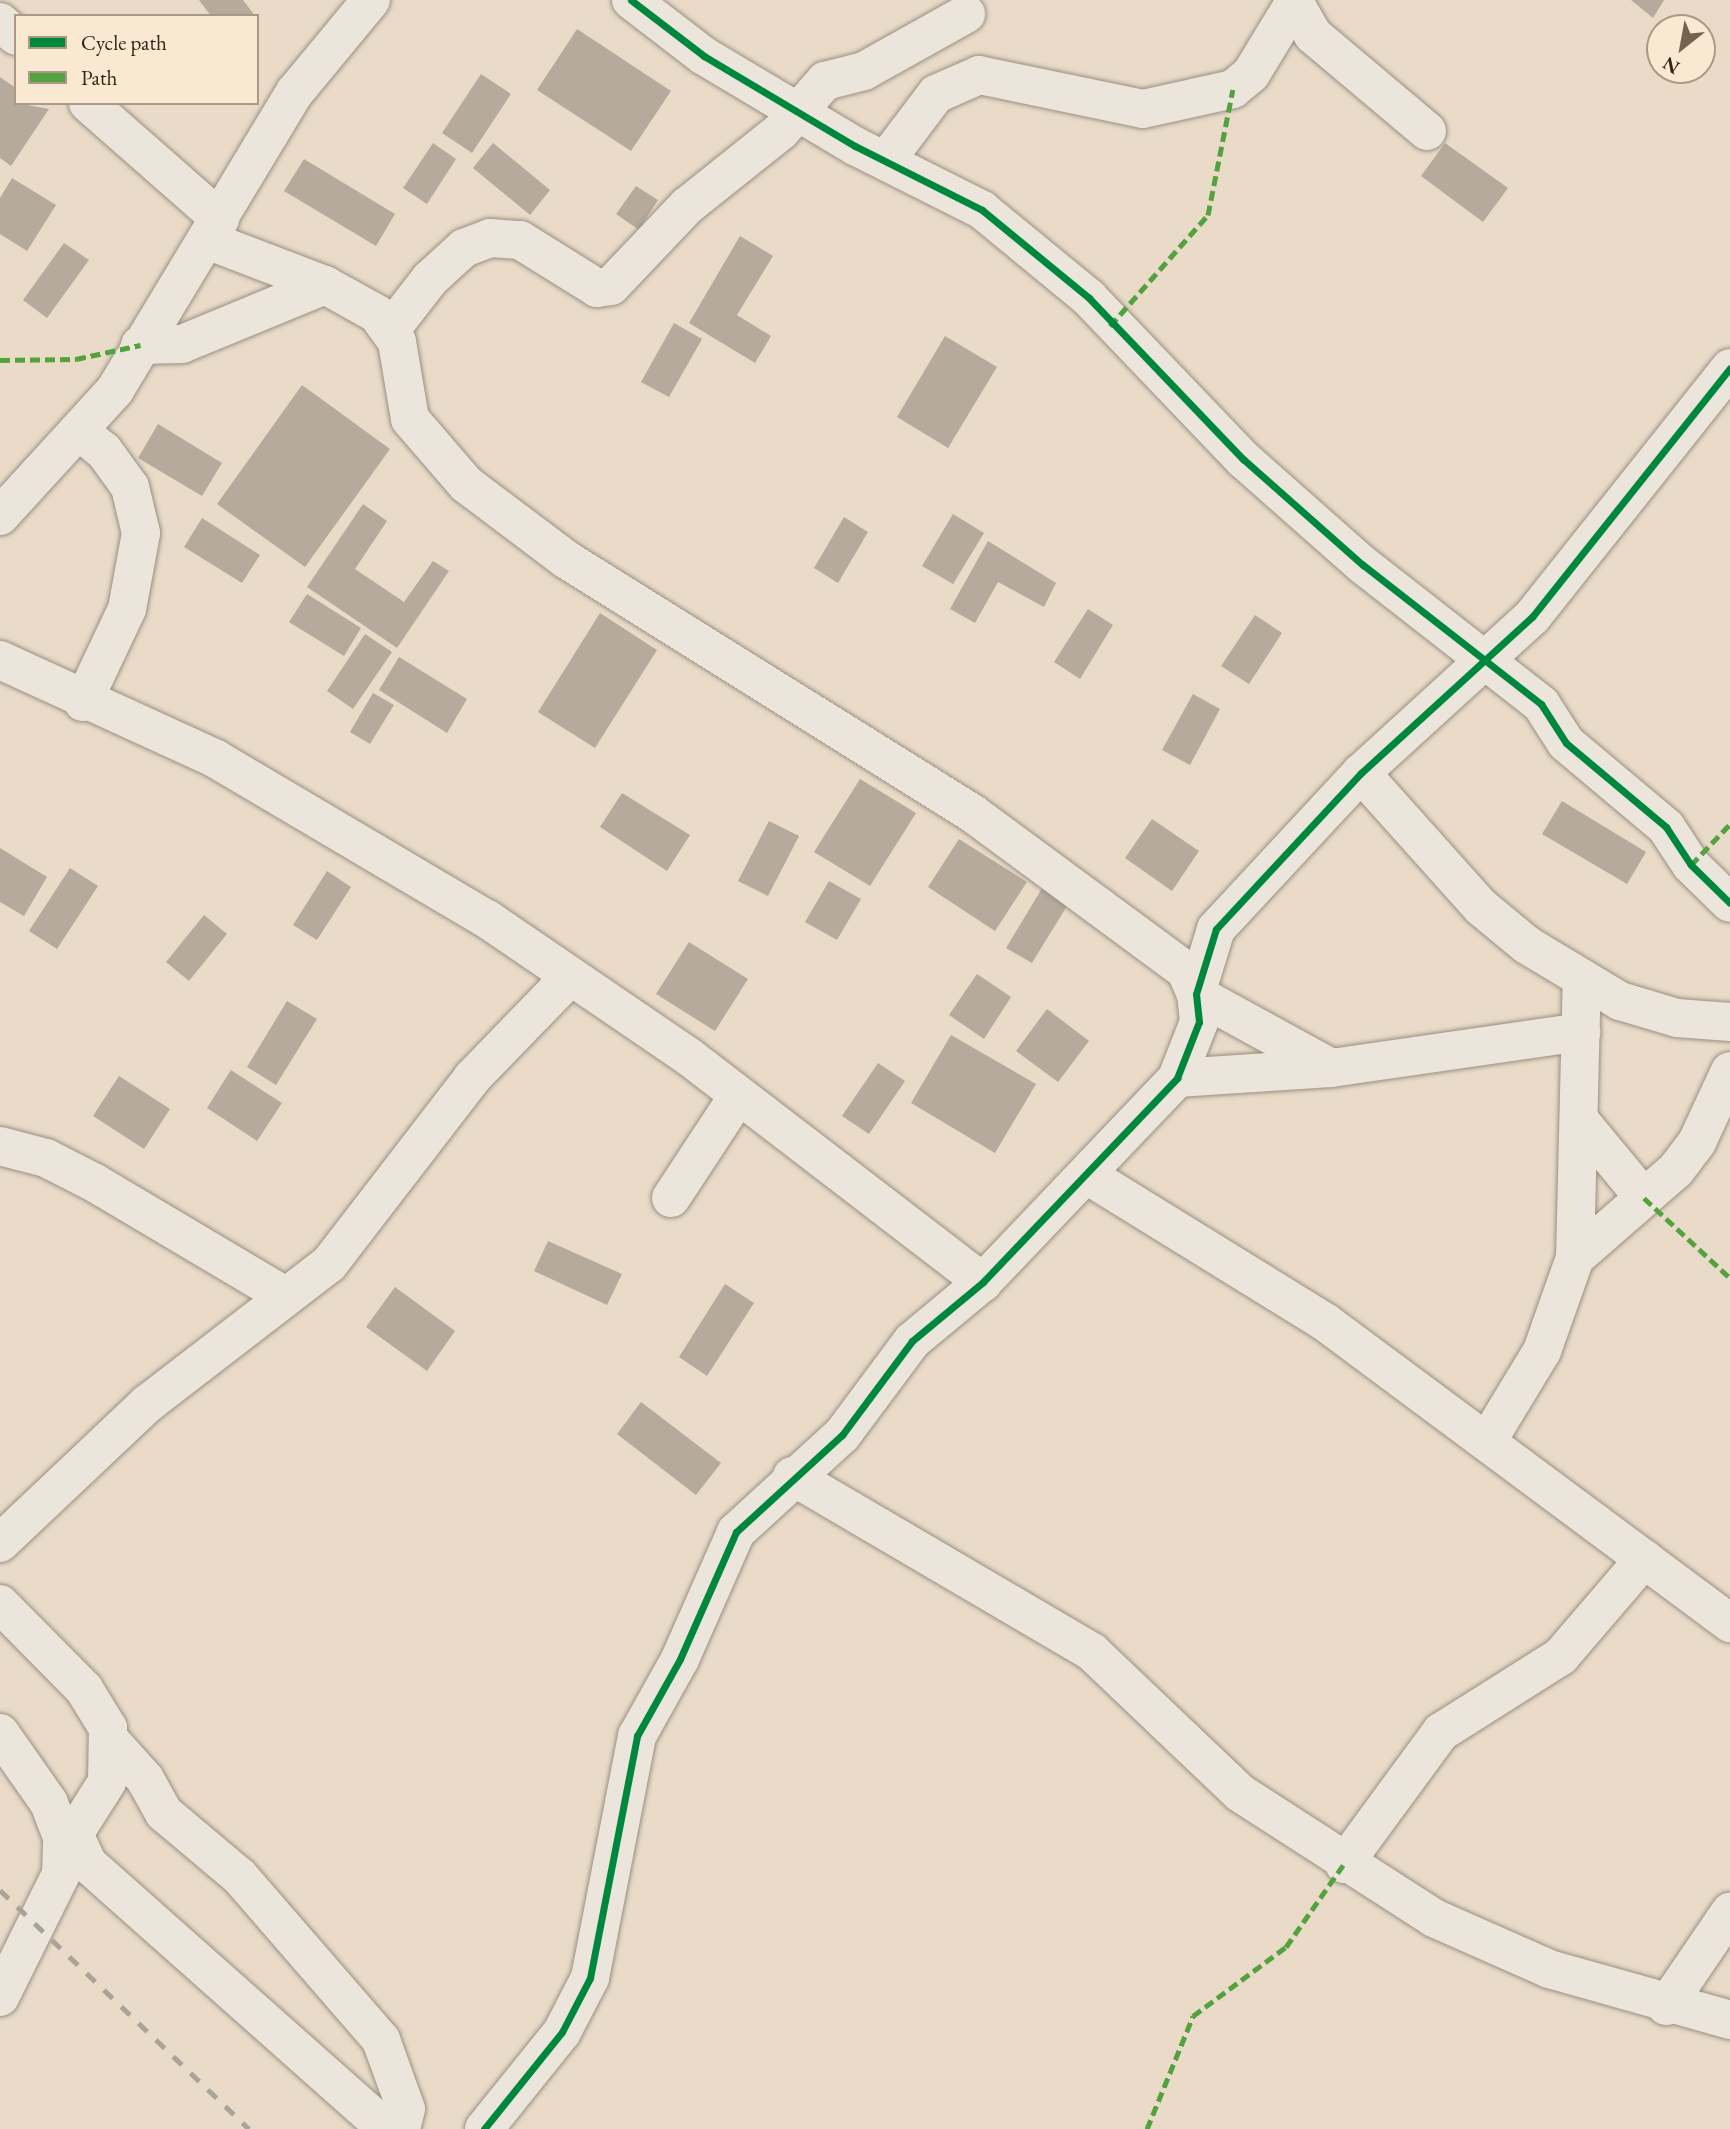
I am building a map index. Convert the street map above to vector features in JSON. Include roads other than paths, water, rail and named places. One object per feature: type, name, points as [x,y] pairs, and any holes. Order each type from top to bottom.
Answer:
[{"type":"street","points":[[0,516],[115,390],[295,92],[371,0]]},
{"type":"street","points":[[631,0],[704,56],[795,110],[982,210],[1089,298],[1243,459],[1363,565],[1483,655],[1541,704],[1595,774],[1666,827],[1691,865],[1730,903]]},
{"type":"street","points":[[936,94],[979,75],[1143,108],[1233,89],[1251,74],[1294,1]]},
{"type":"street","points":[[1294,1],[1313,36],[1427,131]]},
{"type":"street","points":[[392,328],[430,279],[464,248],[490,238],[520,240],[597,288],[611,286],[687,206],[781,131],[795,110],[825,81],[864,71],[972,7]]},
{"type":"street","points":[[887,159],[936,94],[972,7]]},
{"type":"street","points":[[0,22],[14,34]]},
{"type":"street","points":[[90,105],[213,229],[326,285],[392,328],[410,419],[466,484],[567,560],[777,687],[1025,850],[1186,971],[1196,994],[1199,1022],[1178,1078],[983,1282],[912,1341],[842,1435],[792,1476],[736,1532],[680,1659],[638,1736],[600,1945],[580,2003],[484,2129]]},
{"type":"street","points":[[140,345],[182,344],[326,285]]},
{"type":"street","points":[[1196,994],[1216,929],[1362,773],[1483,655],[1532,617],[1730,368]]},
{"type":"street","points":[[79,431],[104,452],[130,487],[141,533],[127,609],[83,702]]},
{"type":"street","points":[[0,660],[83,702],[216,759],[363,842],[738,1096],[983,1282]]},
{"type":"street","points":[[1362,773],[1481,907],[1582,978],[1620,1000],[1677,1018],[1730,1022]]},
{"type":"street","points":[[1488,1440],[1542,1351],[1575,1258],[1582,1123],[1582,978]]},
{"type":"street","points":[[0,1543],[146,1404],[346,1246],[472,1078],[568,979]]},
{"type":"street","points":[[1196,994],[1331,1068]]},
{"type":"street","points":[[1178,1078],[1331,1068],[1581,1031]]},
{"type":"street","points":[[1575,1258],[1644,1198],[1698,1142],[1730,1071]]},
{"type":"street","points":[[671,1198],[738,1096]]},
{"type":"street","points":[[1582,1123],[1644,1198]]},
{"type":"street","points":[[0,1146],[46,1158],[95,1183],[284,1295]]},
{"type":"street","points":[[1087,1175],[1325,1322],[1488,1440],[1730,1623]]},
{"type":"street","points":[[792,1476],[1092,1652],[1240,1793],[1344,1864],[1493,1949],[1666,2006],[1730,2020]]},
{"type":"street","points":[[1344,1864],[1441,1732],[1561,1656],[1644,1559]]},
{"type":"street","points":[[0,1604],[84,1689],[109,1740],[145,1779],[163,1813],[240,1877],[381,2040],[406,2109],[401,2129]]},
{"type":"street","points":[[0,1733],[88,1864],[387,2129]]},
{"type":"street","points":[[0,1997],[61,1874],[68,1835],[107,1782],[109,1740]]},
{"type":"street","points":[[1666,2006],[1730,1912]]},
{"type":"railway","points":[[0,1890],[249,2129]]}]
